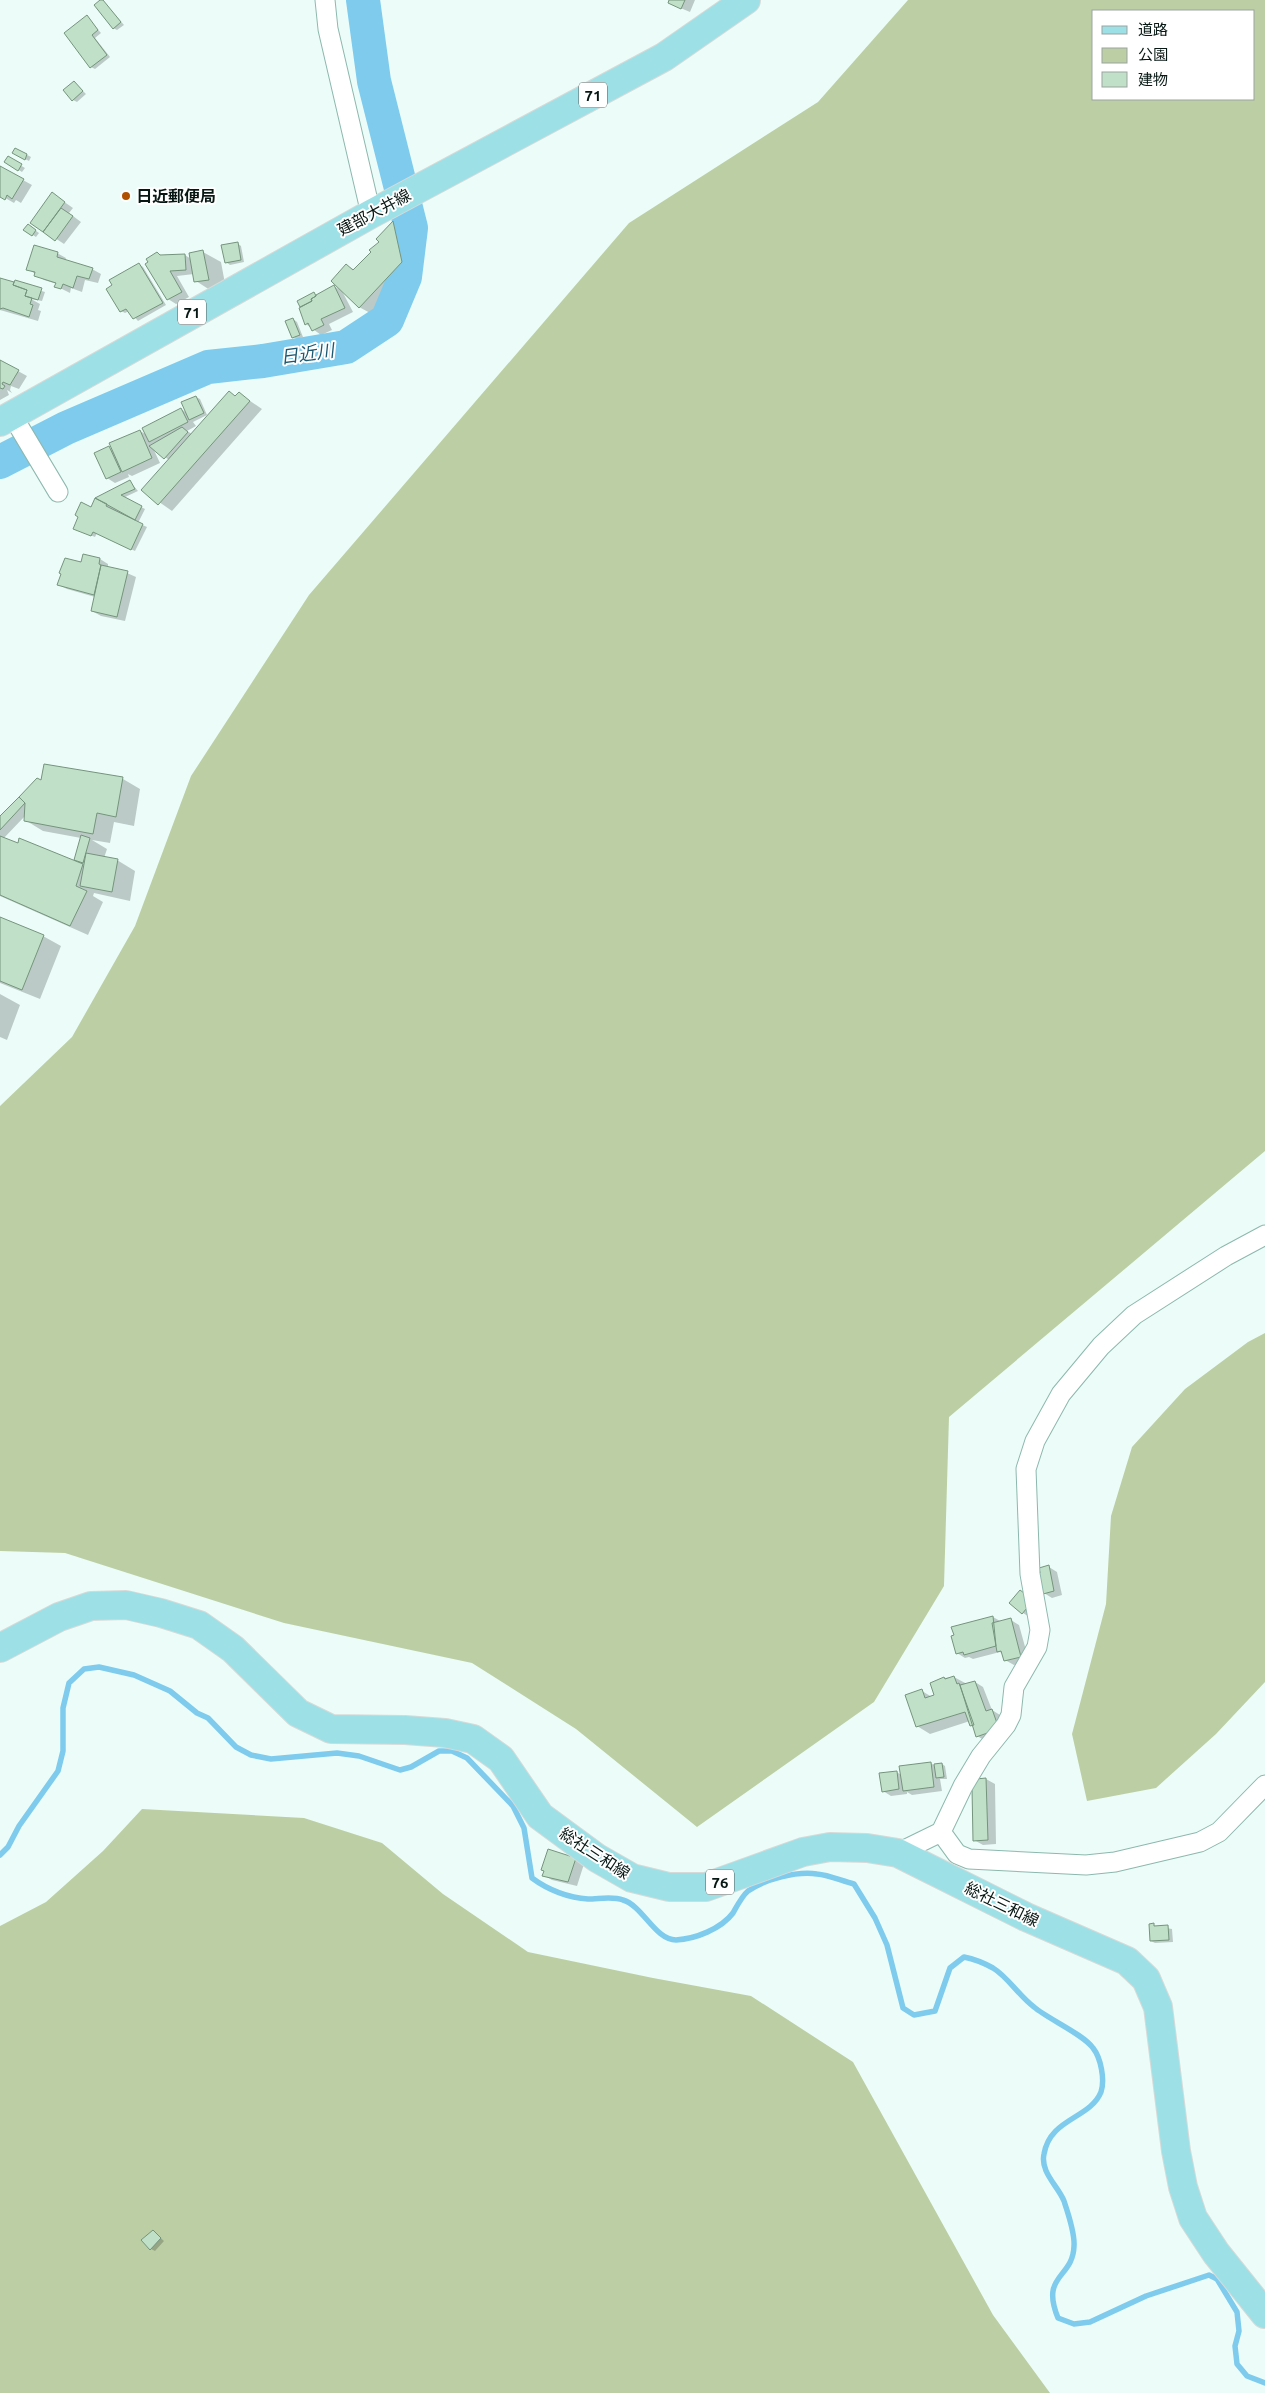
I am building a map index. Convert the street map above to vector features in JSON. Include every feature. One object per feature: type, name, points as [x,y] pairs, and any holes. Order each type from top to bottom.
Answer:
[{"type":"main road","name":"建部大井線","points":[[10,420],[378,210],[664,57],[746,0]]},
{"type":"main road","name":"総社三和線","points":[[0,1648],[58,1617],[91,1606],[126,1605],[199,1625],[233,1649],[298,1713],[331,1729],[421,1731],[445,1733],[473,1739],[501,1760],[540,1816],[597,1858],[632,1878],[669,1887],[706,1887],[803,1852],[830,1847],[868,1848],[898,1853],[1026,1917],[1127,1961],[1146,1979],[1158,2008],[1176,2151],[1183,2187],[1193,2218],[1216,2253],[1265,2314]]},
{"type":"street","points":[[325,0],[328,29],[378,210]]},
{"type":"street","points":[[10,420],[58,492]]},
{"type":"street","points":[[898,1853],[941,1832],[963,1786],[981,1756],[1006,1726],[1011,1715],[1014,1687],[1037,1647],[1040,1630],[1030,1574],[1026,1469],[1035,1441],[1061,1394],[1082,1366],[1134,1315],[1226,1256],[1265,1235]]},
{"type":"street","points":[[941,1832],[957,1854],[969,1859],[1086,1865],[1115,1862],[1206,1838],[1219,1832],[1265,1785]]},
{"type":"green space","points":[[908,0],[1265,0],[1265,1151],[949,1417],[944,1586],[874,1702],[697,1827],[576,1729],[472,1663],[284,1623],[65,1553],[0,1551],[0,1106],[72,1037],[135,926],[191,776],[309,595],[629,223],[818,102]]},
{"type":"green space","points":[[1265,1333],[1265,1682],[1216,1734],[1156,1788],[1087,1801],[1072,1734],[1106,1604],[1111,1516],[1132,1447],[1185,1389],[1248,1342]]},
{"type":"green space","points":[[142,1809],[304,1818],[382,1843],[443,1894],[528,1952],[751,1996],[853,2062],[993,2315],[1050,2393],[0,2393],[0,1926],[46,1902],[103,1851]]},
{"type":"building","points":[[103,0],[121,22],[113,29],[94,5]]},
{"type":"building","points":[[669,0],[685,0],[681,9],[668,3]]},
{"type":"building","points":[[87,15],[98,30],[92,35],[107,55],[90,68],[64,33]]},
{"type":"building","points":[[74,81],[83,91],[72,101],[63,90]]},
{"type":"building","points":[[15,148],[27,154],[25,160],[12,153]]},
{"type":"building","points":[[8,156],[22,164],[18,171],[4,162]]},
{"type":"building","points":[[0,166],[24,179],[12,199],[7,195],[5,200],[0,197]]},
{"type":"building","points":[[52,192],[65,202],[43,232],[30,223]]},
{"type":"building","points":[[61,208],[73,216],[55,241],[43,232]]},
{"type":"building","points":[[393,221],[402,262],[359,308],[331,281],[346,264],[353,270],[371,252],[369,250],[379,242],[376,239]]},
{"type":"building","points":[[28,224],[36,230],[32,236],[23,230]]},
{"type":"building","points":[[238,242],[241,260],[225,263],[221,245]]},
{"type":"building","points":[[34,245],[58,252],[57,257],[93,268],[89,279],[77,276],[73,288],[63,284],[61,289],[54,287],[56,283],[34,276],[35,272],[26,270]]},
{"type":"building","points":[[203,250],[209,280],[194,282],[189,253]]},
{"type":"building","points":[[157,252],[160,255],[185,254],[186,270],[170,271],[182,292],[167,300],[145,264],[148,262],[146,259]]},
{"type":"building","points":[[139,263],[163,303],[133,319],[126,309],[120,312],[106,289],[112,285],[109,280]]},
{"type":"building","points":[[0,278],[14,282],[13,285],[27,290],[25,296],[32,298],[30,304],[33,305],[29,317],[3,308],[0,309]]},
{"type":"building","points":[[15,280],[42,288],[38,300],[25,296],[27,290],[13,285]]},
{"type":"building","points":[[334,285],[345,308],[321,319],[324,325],[312,331],[308,323],[305,325],[299,308],[312,301],[311,299],[316,295]]},
{"type":"building","points":[[314,292],[316,296],[311,299],[312,301],[300,307],[297,301]]},
{"type":"building","points":[[293,318],[300,335],[292,338],[285,321]]},
{"type":"building","points":[[0,360],[19,370],[10,385],[3,382],[2,384],[5,386],[3,389],[0,388]]},
{"type":"building","points":[[229,391],[235,396],[239,392],[250,401],[158,505],[141,490]]},
{"type":"building","points":[[196,396],[204,413],[189,420],[181,402]]},
{"type":"building","points":[[181,408],[188,422],[149,442],[142,428]]},
{"type":"building","points":[[182,427],[188,432],[164,459],[149,446]]},
{"type":"building","points":[[140,430],[152,458],[122,472],[109,443]]},
{"type":"building","points":[[109,446],[121,472],[106,479],[94,453]]},
{"type":"building","points":[[130,480],[135,489],[121,495],[142,506],[135,520],[95,498]]},
{"type":"building","points":[[95,498],[107,504],[106,506],[143,524],[131,550],[93,532],[91,536],[73,529],[78,517],[75,515],[81,502],[91,507]]},
{"type":"building","points":[[83,554],[100,558],[99,564],[101,565],[94,595],[57,585],[65,558],[81,562]]},
{"type":"building","points":[[101,565],[128,571],[117,617],[91,611]]},
{"type":"building","points":[[44,764],[123,777],[116,817],[97,813],[93,834],[24,821],[25,803],[19,797],[37,778],[41,780]]},
{"type":"building","points":[[19,797],[25,803],[0,830],[0,816]]},
{"type":"building","points":[[81,835],[90,838],[83,863],[74,860]]},
{"type":"building","points":[[0,836],[18,843],[19,838],[83,864],[76,886],[87,891],[70,926],[0,895]]},
{"type":"building","points":[[86,853],[118,859],[112,892],[80,886]]},
{"type":"building","points":[[0,917],[44,935],[22,990],[0,981]]},
{"type":"building","points":[[1049,1565],[1054,1591],[1043,1594],[1038,1574],[1040,1573],[1039,1568]]},
{"type":"building","points":[[1020,1590],[1028,1596],[1031,1603],[1022,1614],[1009,1603]]},
{"type":"building","points":[[993,1616],[996,1646],[964,1655],[963,1652],[956,1654],[951,1636],[954,1635],[951,1627]]},
{"type":"building","points":[[1011,1618],[1021,1657],[1004,1661],[1001,1651],[997,1652],[992,1623]]},
{"type":"building","points":[[954,1676],[957,1684],[959,1683],[974,1725],[970,1726],[965,1712],[916,1727],[905,1695],[922,1689],[925,1698],[934,1695],[930,1683],[944,1677],[945,1679]]},
{"type":"building","points":[[975,1681],[986,1711],[992,1709],[998,1726],[996,1730],[976,1737],[960,1685]]},
{"type":"building","points":[[931,1762],[934,1787],[903,1791],[899,1766]]},
{"type":"building","points":[[942,1763],[944,1777],[936,1778],[934,1764]]},
{"type":"building","points":[[897,1771],[899,1789],[882,1792],[879,1773]]},
{"type":"building","points":[[986,1778],[988,1840],[973,1841],[972,1788],[976,1779]]},
{"type":"building","points":[[548,1849],[576,1858],[568,1882],[542,1876],[544,1871],[541,1870]]},
{"type":"building","points":[[1154,1923],[1154,1926],[1168,1925],[1169,1940],[1150,1941],[1149,1924]]},
{"type":"building","points":[[153,2230],[161,2238],[150,2250],[141,2240]]},
{"type":"waterway","name":"日近川","points":[[0,462],[66,428],[208,367],[263,361],[346,347],[387,320],[405,277],[411,228],[374,81],[363,0]]},
{"type":"waterway","points":[[0,1855],[8,1847],[19,1826],[58,1771],[63,1751],[63,1708],[69,1683],[84,1669],[99,1667],[134,1675],[170,1691],[197,1713],[208,1718],[236,1747],[251,1755],[271,1759],[337,1753],[359,1756],[400,1770],[411,1767],[439,1751],[452,1751],[467,1758],[513,1806],[524,1828],[532,1878],[552,1890],[573,1897],[588,1899],[615,1898],[630,1903],[655,1929],[669,1939],[691,1938],[722,1924],[733,1913],[748,1891],[772,1880],[809,1873],[854,1884],[875,1918],[887,1945],[903,2008],[914,2015],[935,2011],[950,1968],[964,1957],[993,1968],[1040,2012],[1082,2037],[1096,2052],[1102,2075],[1101,2092],[1096,2101],[1088,2108],[1054,2133],[1048,2142],[1044,2154],[1043,2161],[1047,2173],[1064,2201],[1074,2241],[1069,2265],[1059,2278],[1053,2293],[1053,2304],[1058,2318],[1074,2324],[1090,2322],[1146,2296],[1209,2275],[1217,2279],[1237,2312],[1239,2331],[1235,2346],[1237,2364],[1247,2376],[1265,2383]]},
{"type":"place","name":"日近郵便局","points":[[126,196]]}]
